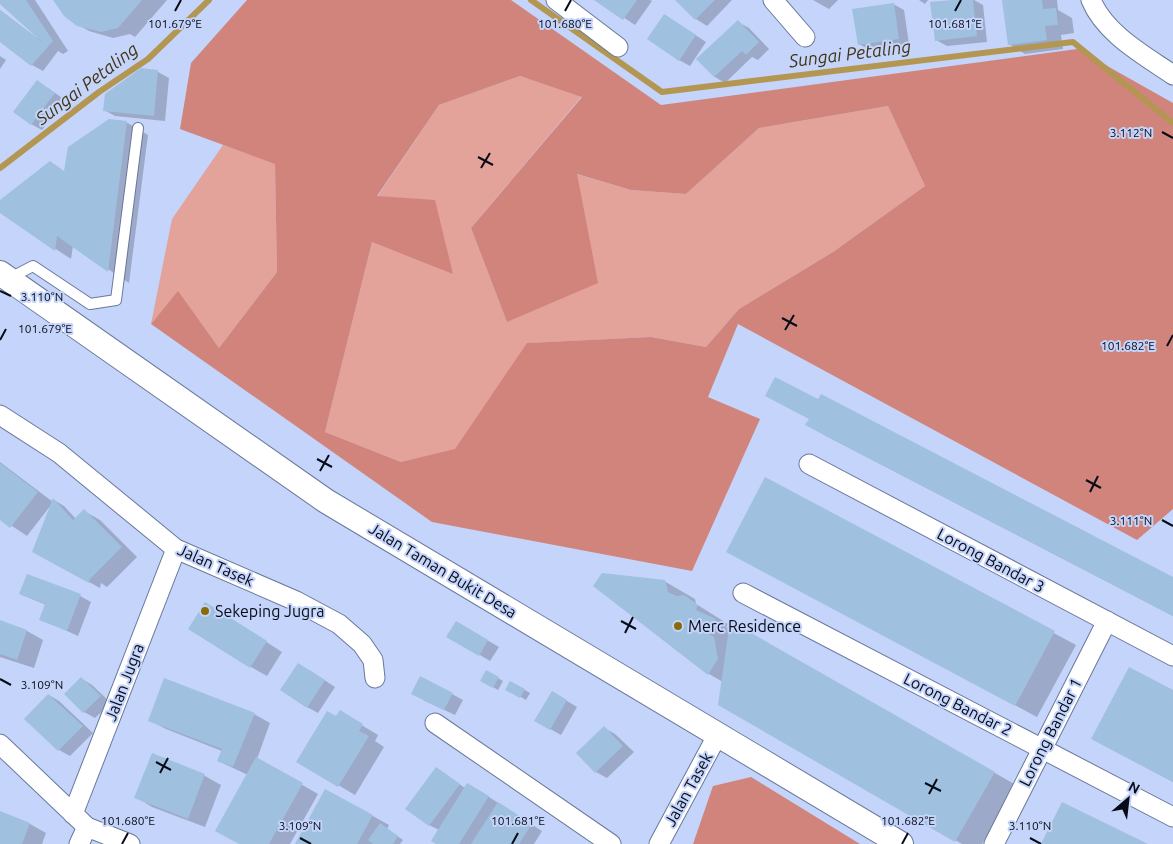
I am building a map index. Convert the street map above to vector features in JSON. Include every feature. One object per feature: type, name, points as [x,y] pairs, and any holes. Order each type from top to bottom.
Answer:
[{"type":"street","points":[[556,0],[618,47]]},
{"type":"street","points":[[773,0],[805,36]]},
{"type":"street","points":[[1091,0],[1096,13],[1128,44],[1173,75]]},
{"type":"street","name":"Jalan Taman Bukit Desa","points":[[4,276],[326,500],[901,844]]},
{"type":"street","name":"Jalan Tasek","points":[[0,415],[59,453],[176,549],[296,601],[339,624],[362,644],[374,660],[375,678]]},
{"type":"street","name":"Lorong Bandar 3","points":[[809,464],[1173,656]]},
{"type":"street","name":"Jalan Jugra","points":[[73,814],[176,549]]},
{"type":"street","name":"Lorong Bandar 2","points":[[743,593],[1173,817]]},
{"type":"street","name":"Lorong Bandar 1","points":[[994,844],[1107,621]]},
{"type":"street","points":[[435,723],[611,844]]},
{"type":"street","name":"Jalan Tasek","points":[[658,844],[718,734]]},
{"type":"street","points":[[0,744],[87,827],[130,844]]},
{"type":"street","points":[[79,844],[87,827]]},
{"type":"lane","points":[[4,276],[33,266],[90,304],[116,300],[138,128]]},
{"type":"shaded area","points":[[247,0],[511,0],[661,105],[1077,49],[1173,103],[1173,509],[1137,540],[738,324],[708,397],[760,419],[692,571],[432,522],[151,324],[178,291],[219,348],[277,272],[275,164],[180,129],[191,63]],"holes":[[[520,76],[582,97],[471,228],[507,322],[598,283],[577,174],[631,190],[686,194],[759,128],[888,106],[925,186],[833,252],[739,309],[706,347],[651,337],[527,343],[455,449],[401,462],[325,432],[372,242],[453,274],[435,200],[377,196],[439,105]]]},
{"type":"shaded area","points":[[520,76],[582,96],[471,228],[507,322],[576,174],[631,190],[686,194],[759,128],[888,106],[925,186],[833,252],[739,309],[706,347],[651,337],[528,343],[455,450],[401,462],[325,432],[372,242],[453,273],[377,197],[439,105]]},
{"type":"shaded area","points":[[223,145],[275,163],[277,272],[219,348],[178,292],[151,324],[172,219]]},
{"type":"shaded area","points":[[751,777],[860,844],[693,844],[713,786]]},
{"type":"building","points":[[0,0],[26,0],[53,41],[31,66],[0,42],[0,10],[43,43],[0,4]]},
{"type":"building","points":[[53,0],[142,0],[118,28],[101,32],[77,26],[64,16]]},
{"type":"building","points":[[594,0],[637,0],[623,20]]},
{"type":"building","points":[[675,0],[715,0],[695,20]]},
{"type":"building","points":[[973,0],[977,36],[935,41],[930,2]]},
{"type":"building","points":[[1002,0],[1042,0],[1043,9],[1056,8],[1058,25],[1045,26],[1047,40],[1008,45]]},
{"type":"building","points":[[894,3],[899,39],[858,45],[852,9]]},
{"type":"building","points":[[664,14],[696,35],[679,61],[647,39]]},
{"type":"building","points":[[738,20],[759,42],[746,55],[742,51],[714,77],[696,59]]},
{"type":"building","points":[[141,68],[158,70],[154,116],[103,111],[105,94]]},
{"type":"building","points":[[37,80],[55,93],[31,125],[13,112]]},
{"type":"building","points":[[109,119],[127,121],[108,272],[57,236],[55,251],[0,213],[0,200],[50,161],[64,171],[68,147]]},
{"type":"building","points":[[775,377],[818,399],[821,394],[1173,577],[1173,616],[805,425],[809,419],[765,396]]},
{"type":"building","points":[[0,463],[38,492],[10,528],[0,520]]},
{"type":"building","points":[[765,477],[1055,631],[1015,706],[726,552]]},
{"type":"building","points":[[53,498],[73,520],[84,509],[122,547],[90,579],[89,583],[32,552]]},
{"type":"building","name":"Merc Residence","points":[[602,573],[665,580],[668,592],[677,596],[684,595],[698,605],[696,610],[716,619],[707,633],[714,637],[718,659],[708,675],[593,586]]},
{"type":"building","points":[[27,574],[81,594],[67,631],[39,620],[45,604],[19,594]]},
{"type":"building","points":[[205,602],[267,641],[250,668],[188,629]]},
{"type":"building","points":[[0,620],[27,630],[17,660],[0,654]]},
{"type":"building","points":[[456,621],[488,640],[479,656],[446,637]]},
{"type":"building","points":[[730,621],[995,772],[955,842],[718,705]]},
{"type":"building","points":[[298,663],[325,680],[307,708],[280,690]]},
{"type":"building","points":[[1129,667],[1173,690],[1173,782],[1091,739]]},
{"type":"building","points":[[486,670],[499,677],[493,688],[480,681]]},
{"type":"building","points":[[420,676],[453,693],[444,710],[411,694]]},
{"type":"building","points":[[81,677],[101,696],[83,713],[64,694]]},
{"type":"building","points":[[164,678],[255,713],[233,767],[217,761],[222,749],[148,721]]},
{"type":"building","points":[[510,681],[525,689],[520,698],[505,690]]},
{"type":"building","points":[[552,691],[567,700],[550,730],[534,721]]},
{"type":"building","points":[[48,694],[83,726],[58,751],[24,719]]},
{"type":"building","points":[[340,710],[363,724],[359,731],[369,736],[338,787],[296,762],[327,711],[336,716]]},
{"type":"building","points":[[604,726],[623,746],[595,773],[576,753]]},
{"type":"building","points":[[152,753],[205,774],[188,819],[134,798]]},
{"type":"building","points":[[256,757],[303,783],[269,844],[239,844],[215,831]]},
{"type":"building","points":[[436,767],[460,784],[429,826],[405,809]]},
{"type":"building","points":[[467,783],[489,796],[459,844],[436,844],[431,841]]},
{"type":"building","points":[[325,789],[373,815],[357,844],[295,844]]},
{"type":"building","points":[[498,802],[532,824],[519,844],[471,844]]},
{"type":"building","points":[[1062,802],[1148,844],[1041,844]]},
{"type":"building","points":[[0,811],[30,823],[22,844],[0,844]]},
{"type":"building","points":[[380,823],[398,836],[393,844],[373,844],[368,840]]},
{"type":"waterway","name":"Sungai Petaling","points":[[0,168],[99,92],[148,59],[209,0]]},
{"type":"waterway","name":"Sungai Petaling","points":[[531,0],[662,92],[1073,42],[1173,123]]},
{"type":"place","name":"Sekeping Jugra","points":[[205,611]]},
{"type":"place","name":"Merc Residence","points":[[678,626]]}]
